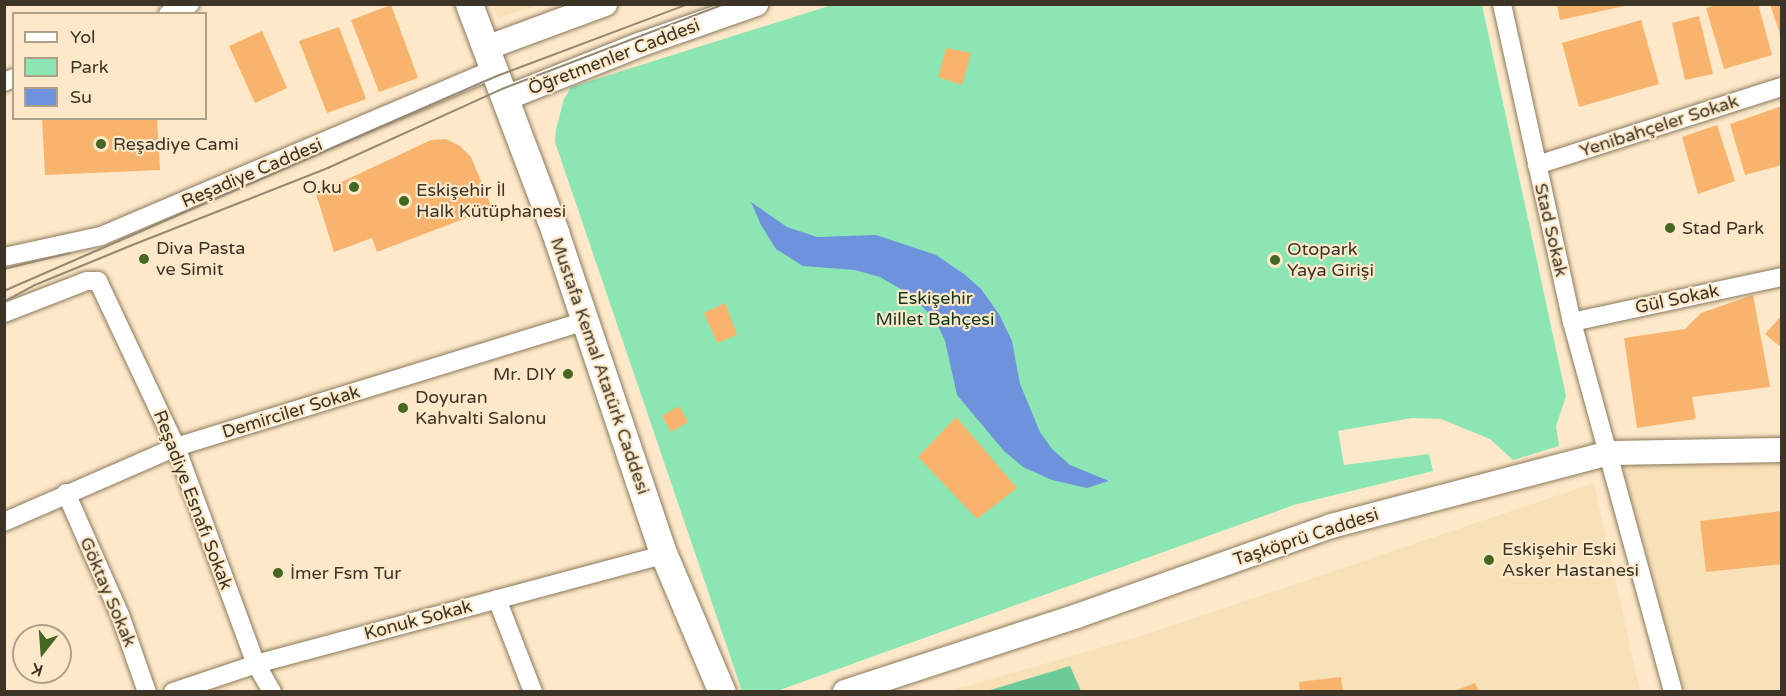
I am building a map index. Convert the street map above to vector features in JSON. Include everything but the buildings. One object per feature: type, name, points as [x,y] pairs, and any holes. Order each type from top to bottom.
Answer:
[{"type":"main road","name":"Mustafa Kemal Atatürk Caddesi","points":[[469,4],[506,98],[586,321],[664,555],[722,692]]},
{"type":"main road","points":[[490,59],[605,4]]},
{"type":"main road","name":"Öğretmenler Caddesi","points":[[506,98],[642,44],[756,4]]},
{"type":"main road","name":"Taşköprü Caddesi","points":[[845,692],[1077,616],[1331,526],[1610,453],[1782,450]]},
{"type":"street","points":[[172,12],[190,4]]},
{"type":"street","name":"Stad Sokak","points":[[1502,4],[1572,322],[1610,453],[1673,692]]},
{"type":"street","name":"Reşadiye Caddesi","points":[[4,257],[101,236],[490,59]]},
{"type":"street","name":"Yenibahçeler Sokak","points":[[1537,165],[1782,87]]},
{"type":"street","name":"Gül Sokak","points":[[1572,322],[1782,277]]},
{"type":"street","name":"Reşadiye Esnafı Sokak","points":[[4,313],[87,281],[98,281],[176,447],[256,664],[272,692]]},
{"type":"street","name":"Demirciler Sokak","points":[[4,522],[66,493],[176,447],[586,321]]},
{"type":"street","name":"Göktay Sokak","points":[[66,493],[120,615],[147,692]]},
{"type":"street","name":"Konuk Sokak","points":[[173,692],[256,664],[664,555]]},
{"type":"street","points":[[497,599],[533,692]]},
{"type":"shaded area","points":[[492,5],[538,5],[498,18]]},
{"type":"shaded area","points":[[1781,463],[1781,691],[1683,691],[1623,465]]},
{"type":"shaded area","name":"Eskişehir Eski Asker Hastanesi","points":[[1594,483],[1640,691],[946,692],[1141,636]]},
{"type":"green space","name":"Eskişehir Millet Bahçesi","points":[[832,5],[1482,5],[1566,396],[1556,426],[1559,446],[1513,460],[1490,439],[1441,419],[1412,418],[1338,431],[1344,465],[1429,454],[1433,471],[1294,505],[777,691],[742,691],[555,142],[556,129],[564,99],[571,87]]},
{"type":"green space","points":[[1070,666],[1081,691],[987,691]]},
{"type":"water","points":[[751,202],[787,227],[817,237],[876,235],[936,255],[964,274],[981,289],[999,314],[1012,341],[1020,384],[1040,432],[1052,449],[1070,465],[1109,481],[1087,488],[1052,480],[1023,467],[1004,451],[957,395],[945,341],[936,321],[911,295],[880,277],[855,270],[803,266],[776,249],[761,225]]},
{"type":"tram line","points":[[4,291],[497,76],[689,4]]},
{"type":"tram line","points":[[4,302],[35,285],[328,168],[502,89],[725,4]]},
{"type":"tram line","points":[[4,269],[70,253]]},
{"type":"place","name":"Reşadiye Cami","points":[[101,144]]},
{"type":"place","name":"O.ku","points":[[354,187]]},
{"type":"place","name":"Eskişehir İl Halk Kütüphanesi","points":[[404,201]]},
{"type":"place","name":"Stad Park","points":[[1670,228]]},
{"type":"place","name":"Diva Pasta ve Simit","points":[[144,259]]},
{"type":"place","name":"Otopark Yaya Girişi","points":[[1275,260]]},
{"type":"place","name":"Mr. DIY","points":[[568,374]]},
{"type":"place","name":"Doyuran Kahvalti Salonu","points":[[403,408]]},
{"type":"place","name":"Eskişehir Eski Asker Hastanesi","points":[[1489,560]]},
{"type":"place","name":"İmer Fsm Tur","points":[[278,573]]}]
